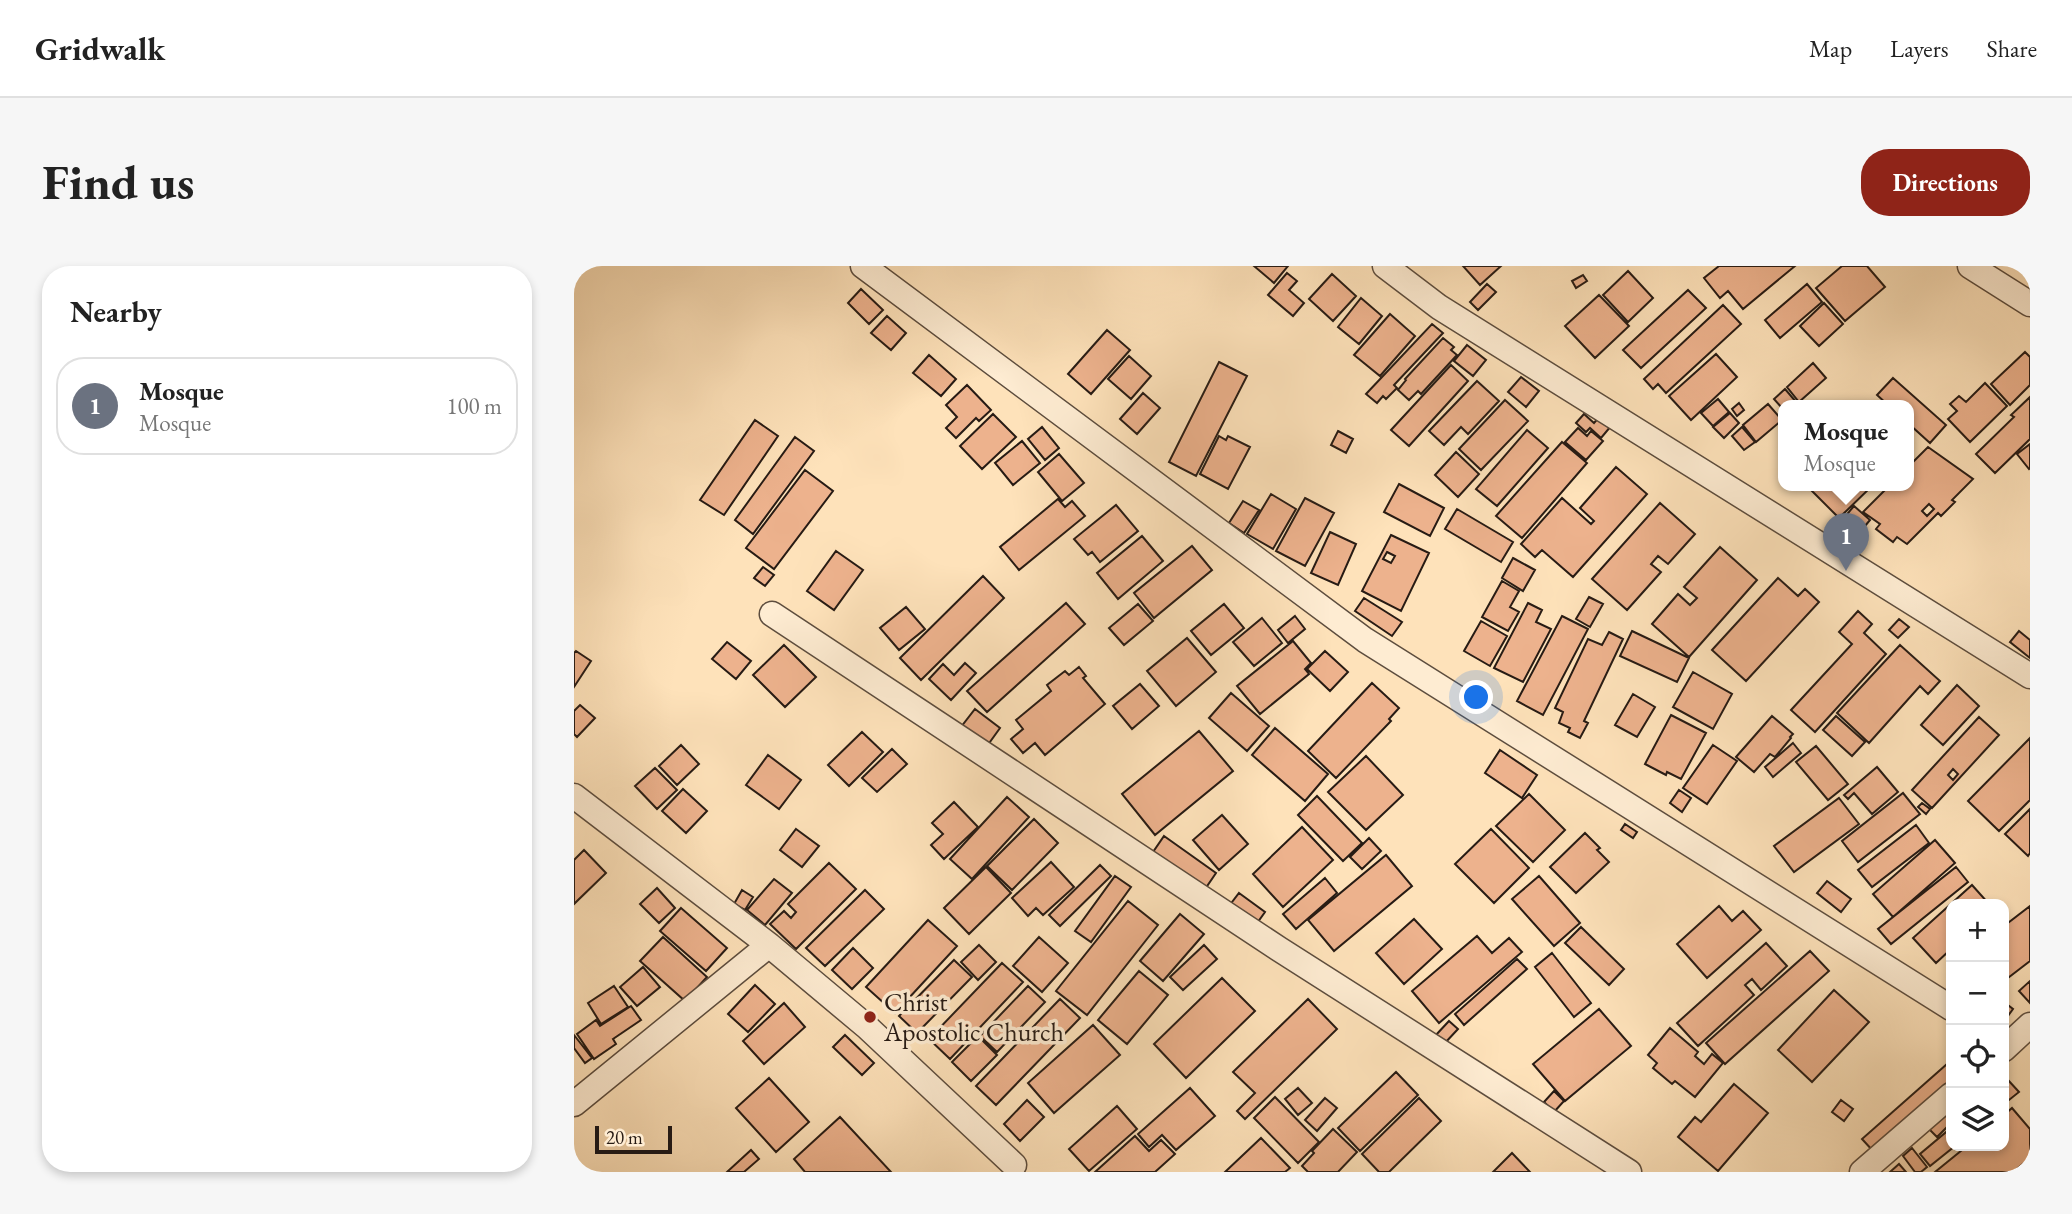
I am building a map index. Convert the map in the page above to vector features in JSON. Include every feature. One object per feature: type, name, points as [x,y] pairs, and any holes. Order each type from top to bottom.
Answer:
[{"type":"street","points":[[863,266],[1365,640],[1946,1005]]},
{"type":"street","points":[[1385,266],[1439,307],[2030,676]]},
{"type":"street","points":[[1970,266],[2030,304]]},
{"type":"street","points":[[772,614],[1279,949],[1629,1172]]},
{"type":"street","points":[[574,796],[769,945],[867,1027],[1014,1170]]},
{"type":"street","points":[[574,1104],[769,945]]},
{"type":"street","points":[[2012,1048],[2030,1025]]},
{"type":"street","points":[[1863,1172],[1946,1098]]},
{"type":"building","points":[[1254,266],[1288,266],[1274,283]]},
{"type":"building","points":[[1463,266],[1501,266],[1480,285]]},
{"type":"building","points":[[1719,266],[1795,266],[1743,309],[1728,291],[1720,298],[1704,278]]},
{"type":"building","points":[[1842,266],[1867,266],[1885,287],[1845,321],[1816,288]]},
{"type":"building","points":[[1628,271],[1653,298],[1628,322],[1603,295]]},
{"type":"building","points":[[1287,273],[1297,281],[1289,290],[1304,303],[1293,316],[1268,295]]},
{"type":"building","points":[[1332,274],[1356,296],[1333,321],[1309,299]]},
{"type":"building","points":[[1583,275],[1587,281],[1576,288],[1572,281]]},
{"type":"building","points":[[1487,284],[1496,292],[1478,310],[1470,302]]},
{"type":"building","points":[[1807,284],[1822,302],[1780,338],[1765,320]]},
{"type":"building","points":[[861,289],[883,310],[869,324],[848,303]]},
{"type":"building","points":[[1688,290],[1706,308],[1641,368],[1623,350]]},
{"type":"building","points":[[1599,295],[1629,326],[1595,358],[1565,326]]},
{"type":"building","points":[[1361,298],[1382,316],[1359,344],[1338,327]]},
{"type":"building","points":[[1824,303],[1843,324],[1819,346],[1800,326]]},
{"type":"building","points":[[1723,305],[1741,324],[1666,393],[1658,384],[1653,389],[1644,379]]},
{"type":"building","points":[[1390,314],[1415,336],[1380,376],[1354,355]]},
{"type":"building","points":[[887,316],[906,333],[891,350],[871,333]]},
{"type":"building","points":[[1432,324],[1443,333],[1394,385],[1397,388],[1386,399],[1383,396],[1377,403],[1366,394]]},
{"type":"building","points":[[1107,330],[1130,350],[1091,394],[1068,374]]},
{"type":"building","points":[[1443,338],[1454,347],[1451,350],[1457,355],[1421,394],[1418,391],[1409,400],[1398,390]]},
{"type":"building","points":[[1467,345],[1486,360],[1473,376],[1454,361]]},
{"type":"building","points":[[2025,352],[2030,357],[2030,385],[2010,405],[1991,384]]},
{"type":"building","points":[[1716,354],[1737,377],[1691,420],[1669,396]]},
{"type":"building","points":[[929,355],[956,379],[941,396],[913,373]]},
{"type":"building","points":[[1129,356],[1151,376],[1131,399],[1108,379]]},
{"type":"building","points":[[1219,362],[1247,376],[1196,476],[1169,462]]},
{"type":"building","points":[[1813,363],[1826,378],[1801,400],[1797,400],[1787,387]]},
{"type":"building","points":[[1451,365],[1468,381],[1409,446],[1391,430]]},
{"type":"building","points":[[1521,377],[1539,391],[1526,407],[1508,392]]},
{"type":"building","points":[[1893,378],[1946,425],[1930,443],[1914,429],[1914,400],[1882,400],[1877,395]]},
{"type":"building","points":[[1477,381],[1499,401],[1468,434],[1461,427],[1444,445],[1429,431]]},
{"type":"building","points":[[1985,383],[2007,406],[1970,442],[1948,419],[1957,411],[1950,404],[1959,396],[1966,402]]},
{"type":"building","points":[[967,385],[991,410],[979,421],[976,418],[956,438],[946,428],[957,417],[946,405]]},
{"type":"building","points":[[1785,389],[1794,400],[1778,400],[1778,403],[1774,399]]},
{"type":"building","points":[[1143,393],[1160,408],[1137,434],[1120,419]]},
{"type":"building","points":[[2030,397],[2030,439],[1995,473],[1976,454],[2014,417],[2011,415]]},
{"type":"building","points":[[1718,399],[1729,412],[1713,426],[1701,413]]},
{"type":"building","points":[[1505,400],[1528,421],[1481,470],[1459,449]]},
{"type":"building","points":[[1739,403],[1744,410],[1737,416],[1732,409]]},
{"type":"building","points":[[1768,404],[1778,415],[1778,423],[1756,442],[1743,425]]},
{"type":"building","points":[[1730,413],[1739,423],[1724,438],[1713,427]]},
{"type":"building","points":[[993,414],[1016,437],[982,469],[960,446]]},
{"type":"building","points":[[1584,414],[1594,423],[1600,416],[1611,426],[1601,438],[1590,428],[1586,432],[1576,423]]},
{"type":"building","points":[[755,420],[778,436],[724,515],[700,500]]},
{"type":"building","points":[[1042,427],[1059,448],[1045,460],[1028,439]]},
{"type":"building","points":[[1742,427],[1755,442],[1744,450],[1732,436]]},
{"type":"building","points":[[1578,428],[1587,436],[1591,431],[1603,441],[1586,460],[1565,442]]},
{"type":"building","points":[[1527,430],[1548,448],[1497,506],[1476,489]]},
{"type":"building","points":[[1338,431],[1353,439],[1346,453],[1331,445]]},
{"type":"building","points":[[1219,436],[1226,440],[1228,436],[1250,447],[1228,489],[1200,474]]},
{"type":"building","points":[[795,437],[814,451],[753,534],[735,520]]},
{"type":"building","points":[[1022,441],[1040,463],[1013,485],[995,463]]},
{"type":"building","points":[[1562,442],[1587,463],[1522,538],[1496,516]]},
{"type":"building","points":[[2030,444],[2030,468],[2029,469],[2017,454]]},
{"type":"building","points":[[1928,447],[1973,479],[1952,500],[1955,502],[1941,516],[1938,513],[1907,544],[1897,537],[1893,542],[1876,529],[1880,524],[1863,512],[1884,491],[1914,491],[1914,461]],"holes":[[[1929,504],[1934,509],[1927,516],[1922,511]]]},
{"type":"building","points":[[1456,452],[1479,474],[1458,497],[1435,475]]},
{"type":"building","points":[[1059,454],[1084,483],[1062,501],[1038,472]]},
{"type":"building","points":[[1616,467],[1647,494],[1573,577],[1542,550],[1535,557],[1521,544],[1562,498],[1591,524],[1594,521],[1580,508]]},
{"type":"building","points":[[805,470],[833,491],[774,569],[746,548]]},
{"type":"building","points":[[1399,484],[1444,508],[1430,536],[1384,512]]},
{"type":"building","points":[[1812,491],[1867,491],[1839,518]]},
{"type":"building","points":[[1271,494],[1296,509],[1273,549],[1247,534]]},
{"type":"building","points":[[1305,498],[1334,513],[1305,566],[1276,551]]},
{"type":"building","points":[[1058,499],[1065,507],[1072,501],[1085,516],[1019,570],[1000,547]]},
{"type":"building","points":[[1243,501],[1259,510],[1244,533],[1229,523]]},
{"type":"building","points":[[1660,503],[1695,534],[1668,564],[1658,556],[1651,564],[1661,572],[1627,610],[1592,579]]},
{"type":"building","points":[[1116,505],[1138,531],[1100,562],[1092,552],[1088,555],[1074,539]]},
{"type":"building","points":[[1854,506],[1870,520],[1854,539],[1858,542],[1853,549],[1832,532]]},
{"type":"building","points":[[1457,509],[1513,542],[1501,562],[1445,529]]},
{"type":"building","points":[[1330,532],[1356,544],[1338,585],[1311,573]]},
{"type":"building","points":[[1391,535],[1429,553],[1401,611],[1362,591]],"holes":[[[1387,552],[1395,556],[1391,563],[1383,559]]]},
{"type":"building","points":[[1142,536],[1163,561],[1118,599],[1097,573]]},
{"type":"building","points":[[1192,546],[1212,570],[1154,618],[1134,593]]},
{"type":"building","points":[[1720,547],[1757,580],[1689,657],[1652,624],[1678,594],[1690,605],[1697,598],[1684,587]]},
{"type":"building","points":[[836,551],[863,570],[834,610],[807,591]]},
{"type":"building","points":[[1513,558],[1535,570],[1523,591],[1502,578]]},
{"type":"building","points":[[763,567],[774,575],[765,586],[754,578]]},
{"type":"building","points":[[983,576],[1004,598],[921,680],[900,658]]},
{"type":"building","points":[[1778,578],[1798,596],[1805,589],[1819,602],[1746,681],[1712,650]]},
{"type":"building","points":[[1502,581],[1519,591],[1510,607],[1519,612],[1508,631],[1482,617]]},
{"type":"building","points":[[1589,597],[1603,604],[1590,627],[1576,619]]},
{"type":"building","points":[[1364,598],[1402,622],[1392,636],[1355,611]]},
{"type":"building","points":[[1066,603],[1085,624],[987,712],[967,691]]},
{"type":"building","points":[[1528,603],[1542,610],[1536,622],[1551,629],[1523,682],[1494,668]]},
{"type":"building","points":[[1138,604],[1153,621],[1124,645],[1109,628]]},
{"type":"building","points":[[1224,604],[1244,628],[1211,655],[1191,631]]},
{"type":"building","points":[[906,607],[925,629],[899,650],[880,628]]},
{"type":"building","points":[[1858,611],[1872,624],[1864,633],[1886,654],[1815,732],[1791,710],[1852,644],[1839,632]]},
{"type":"building","points":[[1295,616],[1305,629],[1288,643],[1278,630]]},
{"type":"building","points":[[1562,616],[1588,629],[1543,715],[1517,701]]},
{"type":"building","points":[[1262,618],[1282,643],[1254,666],[1233,642]]},
{"type":"building","points":[[1899,619],[1909,627],[1898,638],[1889,630]]},
{"type":"building","points":[[1481,621],[1507,636],[1490,666],[1464,651]]},
{"type":"building","points":[[1632,631],[1689,658],[1677,682],[1620,656]]},
{"type":"building","points":[[2019,631],[2030,640],[2030,658],[2010,642]]},
{"type":"building","points":[[1609,632],[1623,639],[1584,721],[1588,723],[1580,738],[1568,732],[1570,728],[1559,723],[1563,712],[1555,708],[1588,639],[1602,645]]},
{"type":"building","points":[[1187,638],[1216,672],[1176,706],[1147,671]]},
{"type":"building","points":[[1293,641],[1311,663],[1305,669],[1309,674],[1260,714],[1237,686]]},
{"type":"building","points":[[727,642],[751,661],[736,679],[712,659]]},
{"type":"building","points":[[784,645],[816,677],[785,707],[753,675]]},
{"type":"building","points":[[1900,645],[1940,681],[1928,694],[1920,686],[1869,743],[1837,713]]},
{"type":"building","points":[[576,651],[591,661],[574,687],[574,653]]},
{"type":"building","points":[[1325,651],[1348,672],[1330,691],[1307,669]]},
{"type":"building","points":[[965,663],[976,673],[951,700],[929,679],[943,664],[954,675]]},
{"type":"building","points":[[1079,667],[1086,676],[1083,678],[1105,704],[1045,755],[1035,743],[1023,753],[1011,739],[1023,729],[1016,720],[1051,691],[1047,685],[1065,671],[1069,675]]},
{"type":"building","points":[[1693,672],[1732,694],[1713,729],[1673,707]]},
{"type":"building","points":[[1372,683],[1399,708],[1389,719],[1391,721],[1336,778],[1308,751]]},
{"type":"building","points":[[1140,684],[1159,706],[1132,729],[1113,706]]},
{"type":"building","points":[[1957,685],[1979,706],[1943,745],[1921,725]]},
{"type":"building","points":[[1231,693],[1269,726],[1247,751],[1209,718]]},
{"type":"building","points":[[1633,694],[1655,707],[1637,737],[1615,725]]},
{"type":"building","points":[[580,705],[595,718],[577,737],[574,734],[574,711]]},
{"type":"building","points":[[975,709],[1000,728],[987,746],[961,727]]},
{"type":"building","points":[[1671,715],[1706,733],[1681,779],[1645,764]]},
{"type":"building","points":[[1772,716],[1793,734],[1775,757],[1770,754],[1754,772],[1736,757]]},
{"type":"building","points":[[1836,716],[1865,742],[1852,756],[1823,730]]},
{"type":"building","points":[[1979,717],[1999,735],[1932,808],[1912,790]],"holes":[[[1953,769],[1958,774],[1953,780],[1948,775]]]},
{"type":"building","points":[[1275,728],[1328,774],[1305,801],[1252,755]]},
{"type":"building","points":[[1199,731],[1233,771],[1155,835],[1122,794]]},
{"type":"building","points":[[862,732],[883,752],[849,786],[828,765]]},
{"type":"building","points":[[2030,738],[2030,800],[1999,831],[1968,801]]},
{"type":"building","points":[[1793,743],[1801,753],[1773,777],[1765,767]]},
{"type":"building","points":[[681,745],[699,764],[677,785],[659,766]]},
{"type":"building","points":[[1713,745],[1737,761],[1707,804],[1683,788]]},
{"type":"building","points":[[1816,746],[1848,784],[1828,800],[1796,762]]},
{"type":"building","points":[[892,749],[907,764],[877,792],[862,778]]},
{"type":"building","points":[[1500,750],[1537,775],[1522,798],[1485,773]]},
{"type":"building","points":[[768,755],[801,780],[779,809],[746,785]]},
{"type":"building","points":[[1366,756],[1403,795],[1366,830],[1328,792]]},
{"type":"building","points":[[1877,767],[1898,792],[1872,814],[1854,793],[1848,799],[1844,795]]},
{"type":"building","points":[[655,768],[677,790],[657,809],[635,786]]},
{"type":"building","points":[[683,789],[707,811],[686,833],[662,811]]},
{"type":"building","points":[[1679,790],[1691,798],[1682,812],[1670,803]]},
{"type":"building","points":[[1903,793],[1920,814],[1858,862],[1842,841]]},
{"type":"building","points":[[1529,794],[1565,830],[1533,862],[1496,826]]},
{"type":"building","points":[[1317,796],[1362,843],[1343,861],[1298,815]]},
{"type":"building","points":[[1007,797],[1029,817],[972,879],[950,859]]},
{"type":"building","points":[[1839,798],[1859,824],[1794,872],[1774,846]]},
{"type":"building","points":[[954,802],[978,827],[944,859],[931,845],[943,834],[932,823]]},
{"type":"building","points":[[1922,803],[1930,809],[1926,814],[1918,807]]},
{"type":"building","points":[[2030,809],[2030,853],[2028,856],[2005,834]]},
{"type":"building","points":[[1222,815],[1248,844],[1219,870],[1193,840]]},
{"type":"building","points":[[1034,819],[1058,843],[1012,890],[987,866]]},
{"type":"building","points":[[1625,824],[1637,832],[1633,838],[1621,830]]},
{"type":"building","points":[[1916,825],[1929,843],[1872,887],[1858,870]]},
{"type":"building","points":[[1302,827],[1333,860],[1283,907],[1253,874]]},
{"type":"building","points":[[796,829],[819,846],[802,867],[780,850]]},
{"type":"building","points":[[1491,829],[1529,868],[1494,903],[1455,864]]},
{"type":"building","points":[[1585,833],[1609,862],[1576,893],[1550,867]]},
{"type":"building","points":[[1164,836],[1216,873],[1203,892],[1151,855]]},
{"type":"building","points":[[1369,838],[1381,851],[1362,869],[1350,857]]},
{"type":"building","points":[[1935,840],[1955,863],[1893,917],[1873,894]]},
{"type":"building","points":[[584,850],[606,873],[574,904],[574,860]]},
{"type":"building","points":[[1386,855],[1412,886],[1334,951],[1308,920]]},
{"type":"building","points":[[1051,862],[1074,887],[1043,915],[1036,908],[1028,916],[1012,898]]},
{"type":"building","points":[[829,863],[856,889],[796,949],[770,924],[784,911],[791,918],[796,912],[788,904]]},
{"type":"building","points":[[1100,865],[1111,876],[1060,926],[1049,915]]},
{"type":"building","points":[[986,867],[1011,893],[969,934],[944,908]]},
{"type":"building","points":[[1956,867],[1968,882],[1891,944],[1878,929]]},
{"type":"building","points":[[1115,876],[1131,887],[1091,942],[1075,931]]},
{"type":"building","points":[[1539,876],[1580,923],[1554,946],[1512,899]]},
{"type":"building","points":[[1325,878],[1337,893],[1296,929],[1283,914]]},
{"type":"building","points":[[774,879],[792,893],[765,925],[747,910]]},
{"type":"building","points":[[1827,881],[1851,899],[1841,912],[1817,893]]},
{"type":"building","points":[[1972,885],[1985,899],[1956,899]]},
{"type":"building","points":[[657,888],[675,908],[659,923],[640,904]]},
{"type":"building","points":[[742,890],[753,897],[745,910],[734,904]]},
{"type":"building","points":[[865,890],[884,909],[825,966],[806,948]]},
{"type":"building","points":[[1239,893],[1265,912],[1255,926],[1229,906]]},
{"type":"building","points":[[1128,901],[1158,925],[1087,1015],[1056,991]]},
{"type":"building","points":[[1719,906],[1732,921],[1743,911],[1761,930],[1707,978],[1677,944]]},
{"type":"building","points":[[2030,906],[2030,961],[2009,977],[2009,962],[2009,922]]},
{"type":"building","points":[[681,908],[727,948],[706,971],[660,931]]},
{"type":"building","points":[[1946,908],[1946,954],[1936,963],[1913,938]]},
{"type":"building","points":[[1180,914],[1204,934],[1163,981],[1140,961]]},
{"type":"building","points":[[1414,919],[1442,949],[1404,984],[1376,953]]},
{"type":"building","points":[[928,920],[957,946],[895,1013],[866,987]]},
{"type":"building","points":[[1581,927],[1624,969],[1609,985],[1565,943]]},
{"type":"building","points":[[1477,936],[1492,953],[1509,938],[1522,952],[1439,1023],[1412,991]]},
{"type":"building","points":[[663,937],[707,977],[685,1001],[640,961]]},
{"type":"building","points":[[1039,937],[1068,963],[1042,992],[1013,966]]},
{"type":"building","points":[[1766,943],[1787,966],[1761,990],[1752,979],[1745,985],[1754,995],[1698,1046],[1677,1023]]},
{"type":"building","points":[[979,945],[996,962],[978,980],[961,962]]},
{"type":"building","points":[[1204,945],[1217,959],[1183,990],[1170,977]]},
{"type":"building","points":[[853,948],[873,968],[852,989],[832,970]]},
{"type":"building","points":[[1810,951],[1829,971],[1725,1064],[1706,1043]]},
{"type":"building","points":[[1552,953],[1591,1003],[1574,1017],[1535,967]]},
{"type":"building","points":[[1517,959],[1527,969],[1464,1025],[1455,1014]]},
{"type":"building","points":[[954,960],[972,977],[917,1033],[899,1016]]},
{"type":"building","points":[[1002,963],[1023,982],[950,1059],[929,1039]]},
{"type":"building","points":[[643,967],[660,987],[637,1006],[620,987]]},
{"type":"building","points":[[1139,971],[1168,995],[1127,1044],[1098,1020]]},
{"type":"building","points":[[1222,978],[1255,1011],[1186,1078],[1154,1044]]},
{"type":"building","points":[[2030,981],[2030,1003],[2019,991]]},
{"type":"building","points":[[755,985],[775,1004],[748,1032],[728,1014]]},
{"type":"building","points":[[614,986],[628,1007],[601,1024],[588,1003]]},
{"type":"building","points":[[1028,986],[1045,1002],[997,1052],[980,1036]]},
{"type":"building","points":[[1834,990],[1869,1022],[1812,1082],[1778,1050]]},
{"type":"building","points":[[1060,999],[1080,1018],[996,1105],[976,1086]]},
{"type":"building","points":[[1308,999],[1337,1029],[1245,1119],[1237,1111],[1255,1093],[1233,1072]]},
{"type":"building","points":[[784,1003],[805,1027],[764,1064],[743,1041]]},
{"type":"building","points":[[631,1006],[641,1020],[613,1039],[616,1044],[594,1059],[577,1034],[596,1020],[600,1026]]},
{"type":"building","points":[[1599,1009],[1631,1046],[1565,1101],[1533,1064]]},
{"type":"building","points":[[1449,1021],[1458,1029],[1444,1044],[1435,1036]]},
{"type":"building","points":[[1093,1025],[1120,1055],[1054,1113],[1028,1083]]},
{"type":"building","points":[[1670,1028],[1698,1052],[1695,1056],[1704,1064],[1712,1054],[1723,1063],[1695,1097],[1675,1081],[1672,1084],[1653,1068],[1657,1063],[1648,1055]]},
{"type":"building","points":[[574,1035],[592,1058],[585,1063],[574,1048]]},
{"type":"building","points":[[845,1035],[874,1063],[862,1075],[833,1047]]},
{"type":"building","points":[[978,1036],[997,1055],[971,1081],[952,1062]]},
{"type":"building","points":[[1946,1065],[1946,1087],[1874,1152],[1862,1139]]},
{"type":"building","points":[[1396,1072],[1418,1095],[1360,1151],[1338,1128]]},
{"type":"building","points":[[769,1078],[809,1122],[776,1152],[736,1108]]},
{"type":"building","points":[[2009,1081],[2019,1092],[2009,1100]]},
{"type":"building","points":[[1734,1084],[1768,1113],[1718,1171],[1678,1137],[1695,1117],[1701,1122]]},
{"type":"building","points":[[1190,1088],[1215,1116],[1176,1150],[1162,1135],[1149,1147],[1138,1134]]},
{"type":"building","points":[[1298,1088],[1312,1103],[1298,1115],[1285,1099]]},
{"type":"building","points":[[1554,1091],[1564,1101],[1554,1112],[1544,1102]]},
{"type":"building","points":[[1275,1097],[1319,1142],[1298,1163],[1254,1118]]},
{"type":"building","points":[[1325,1098],[1337,1108],[1317,1131],[1305,1120]]},
{"type":"building","points":[[1419,1098],[1441,1121],[1389,1172],[1379,1172],[1362,1154]]},
{"type":"building","points":[[1027,1100],[1044,1117],[1020,1141],[1004,1124]]},
{"type":"building","points":[[1841,1100],[1853,1109],[1844,1121],[1832,1112]]},
{"type":"building","points":[[1117,1106],[1137,1129],[1089,1171],[1069,1149]]},
{"type":"building","points":[[2012,1108],[2030,1129],[2030,1158],[2013,1172],[1935,1172],[1961,1151],[2009,1151],[2009,1111]]},
{"type":"building","points":[[1946,1109],[1946,1128],[1937,1137],[1929,1129]]},
{"type":"building","points":[[840,1117],[891,1172],[805,1172],[794,1159]]},
{"type":"building","points":[[1333,1129],[1357,1152],[1338,1172],[1308,1172],[1302,1166]]},
{"type":"building","points":[[1946,1132],[1946,1151],[1949,1151],[1930,1166],[1920,1154]]},
{"type":"building","points":[[1135,1136],[1149,1151],[1161,1140],[1175,1154],[1155,1172],[1095,1172]]},
{"type":"building","points":[[1261,1138],[1290,1168],[1285,1172],[1225,1172]]},
{"type":"building","points":[[1912,1148],[1927,1167],[1921,1172],[1915,1172],[1903,1156]]},
{"type":"building","points":[[751,1150],[759,1159],[744,1172],[727,1172]]},
{"type":"building","points":[[1512,1153],[1530,1172],[1493,1172]]},
{"type":"building","points":[[1899,1164],[1906,1172],[1890,1172]]},
{"type":"place","name":"Mosque","points":[[1846,571]]},
{"type":"place","name":"Christ Apostolic Church","points":[[870,1017]]}]
